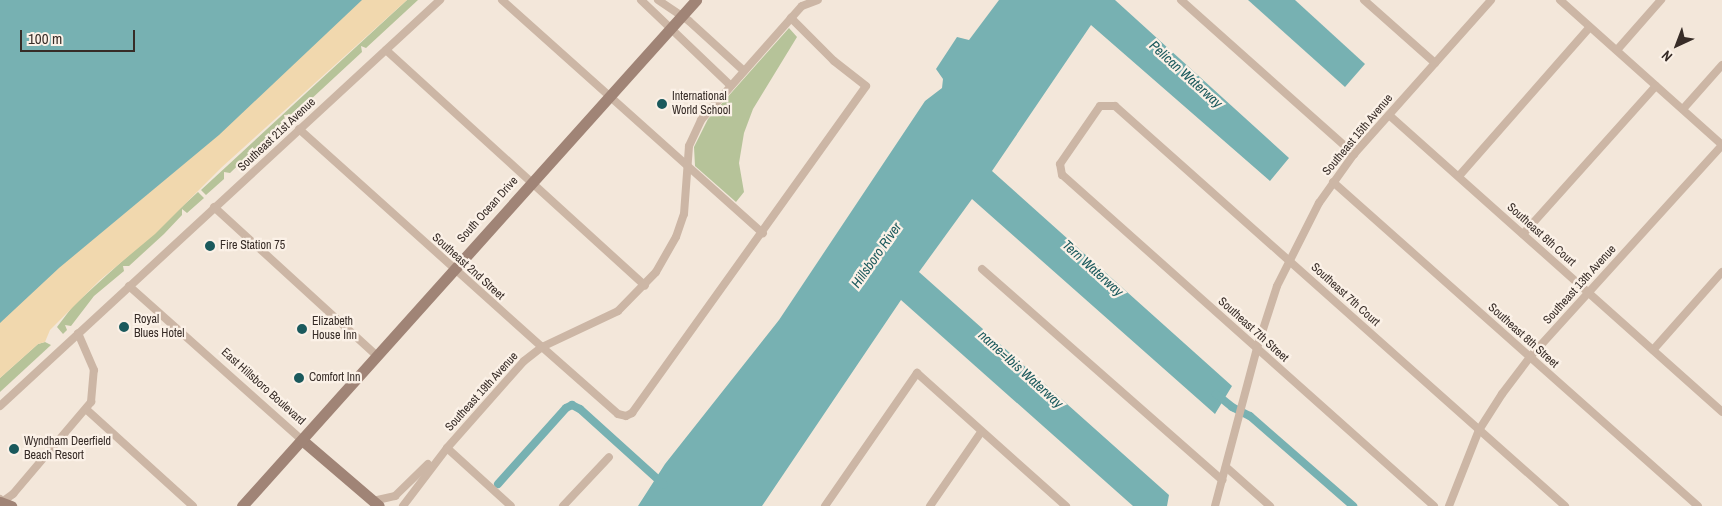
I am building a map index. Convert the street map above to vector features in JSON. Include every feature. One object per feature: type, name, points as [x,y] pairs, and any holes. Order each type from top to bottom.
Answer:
[{"type":"main road","name":"South Ocean Drive","points":[[242,506],[696,0]]},
{"type":"main road","name":"East Hillsboro Boulevard","points":[[302,440],[376,504]]},
{"type":"street","name":"Southeast 21st Avenue","points":[[0,406],[440,0]]},
{"type":"street","points":[[502,0],[512,3],[609,95],[763,233],[866,86],[834,61],[791,18]]},
{"type":"street","points":[[641,0],[731,86]]},
{"type":"street","points":[[658,0],[681,17],[744,71]]},
{"type":"street","name":"Southeast 19th Avenue","points":[[403,506],[447,448],[524,360],[542,347],[598,323],[618,311],[644,286],[676,237],[684,214],[689,146],[702,120],[791,18],[799,3],[818,0]]},
{"type":"street","points":[[1181,0],[1354,154]]},
{"type":"street","points":[[1364,0],[1435,63]]},
{"type":"street","name":"Southeast 15th Avenue","points":[[1215,506],[1257,348],[1289,260],[1333,182],[1354,154],[1491,0]]},
{"type":"street","points":[[1560,0],[1722,145]]},
{"type":"street","points":[[1617,50],[1661,0]]},
{"type":"street","points":[[1459,176],[1590,27]]},
{"type":"street","points":[[386,50],[644,286]]},
{"type":"street","points":[[1683,109],[1722,64]]},
{"type":"street","points":[[1524,234],[1656,86]]},
{"type":"street","name":"Southeast 7th Street","points":[[1107,103],[1094,113],[1060,164],[1059,170],[1434,506]]},
{"type":"street","name":"Southeast 7th Court","points":[[1107,103],[1115,106],[1565,506]]},
{"type":"street","name":"Southeast 8th Court","points":[[1389,115],[1653,350],[1721,408]]},
{"type":"street","name":"Southeast 2nd Street","points":[[299,129],[454,270],[618,414],[626,416],[632,413],[763,233]]},
{"type":"street","name":"Southeast 13th Avenue","points":[[1449,506],[1479,430],[1530,357],[1722,145]]},
{"type":"street","name":"Southeast 8th Street","points":[[1333,182],[1698,506]]},
{"type":"street","points":[[214,207],[376,355]]},
{"type":"street","points":[[982,269],[1222,480]]},
{"type":"street","points":[[1653,350],[1722,272]]},
{"type":"street","name":"East Hillsboro Boulevard","points":[[129,286],[302,440]]},
{"type":"street","points":[[3,502],[87,410],[95,379],[89,353],[78,334]]},
{"type":"street","points":[[824,506],[917,374],[1066,506]]},
{"type":"street","points":[[87,410],[193,506]]},
{"type":"street","points":[[932,505],[981,432]]},
{"type":"street","points":[[447,448],[511,506]]},
{"type":"street","name":"Southeast 19th Avenue","points":[[376,504],[395,496],[447,448]]},
{"type":"street","points":[[563,506],[609,457]]},
{"type":"street","points":[[1226,467],[1270,506]]},
{"type":"green space","points":[[407,0],[418,0],[366,48],[361,46],[362,52],[295,114],[284,115],[285,120],[230,173],[224,172],[224,179],[206,195],[201,190]]},
{"type":"green space","points":[[789,28],[797,37],[753,109],[744,133],[739,163],[744,192],[736,202],[695,166],[694,147],[708,119]]},
{"type":"green space","points":[[198,192],[204,198],[187,213],[182,209],[182,215],[164,234],[129,266],[123,266],[124,271],[94,296],[71,326],[65,325],[67,330],[63,334],[57,327],[73,306]]},
{"type":"green space","points":[[45,342],[51,345],[0,392],[0,378],[38,344]]},
{"type":"sand","points":[[151,0],[407,0],[222,167],[155,234],[100,280],[50,330],[45,342],[38,344],[0,378],[0,114]]},
{"type":"water","points":[[0,0],[362,0],[219,135],[59,268],[0,323]]},
{"type":"water","points":[[999,0],[1115,0],[1289,158],[1270,181],[1091,25],[992,171],[1232,386],[1215,414],[972,199],[919,272],[1169,495],[1167,506],[1133,506],[901,300],[762,506],[638,506],[665,464],[779,320],[925,101],[942,88],[943,79],[936,69],[957,37],[969,40]]},
{"type":"water","points":[[1248,0],[1295,0],[1365,64],[1345,87]]},
{"type":"waterway","points":[[1216,394],[1232,407],[1250,416],[1353,506]]},
{"type":"waterway","points":[[498,484],[566,408],[572,405],[580,409],[664,485]]},
{"type":"place","name":"International World School","points":[[662,104]]},
{"type":"place","name":"Fire Station 75","points":[[210,246]]},
{"type":"place","name":"Royal Blues Hotel","points":[[124,327]]},
{"type":"place","name":"Elizabeth House Inn","points":[[302,329]]},
{"type":"place","name":"Comfort Inn","points":[[299,378]]},
{"type":"place","name":"Wyndham Deerfield Beach Resort","points":[[14,449]]},
{"type":"water label","name":"Pelican Waterway","points":[[1186,74]]},
{"type":"water label","name":"Hillsboro River","points":[[876,255]]},
{"type":"water label","name":"Tern Waterway","points":[[1093,268]]},
{"type":"water label","name":"name=Ibis Waterway","points":[[1021,369]]}]
